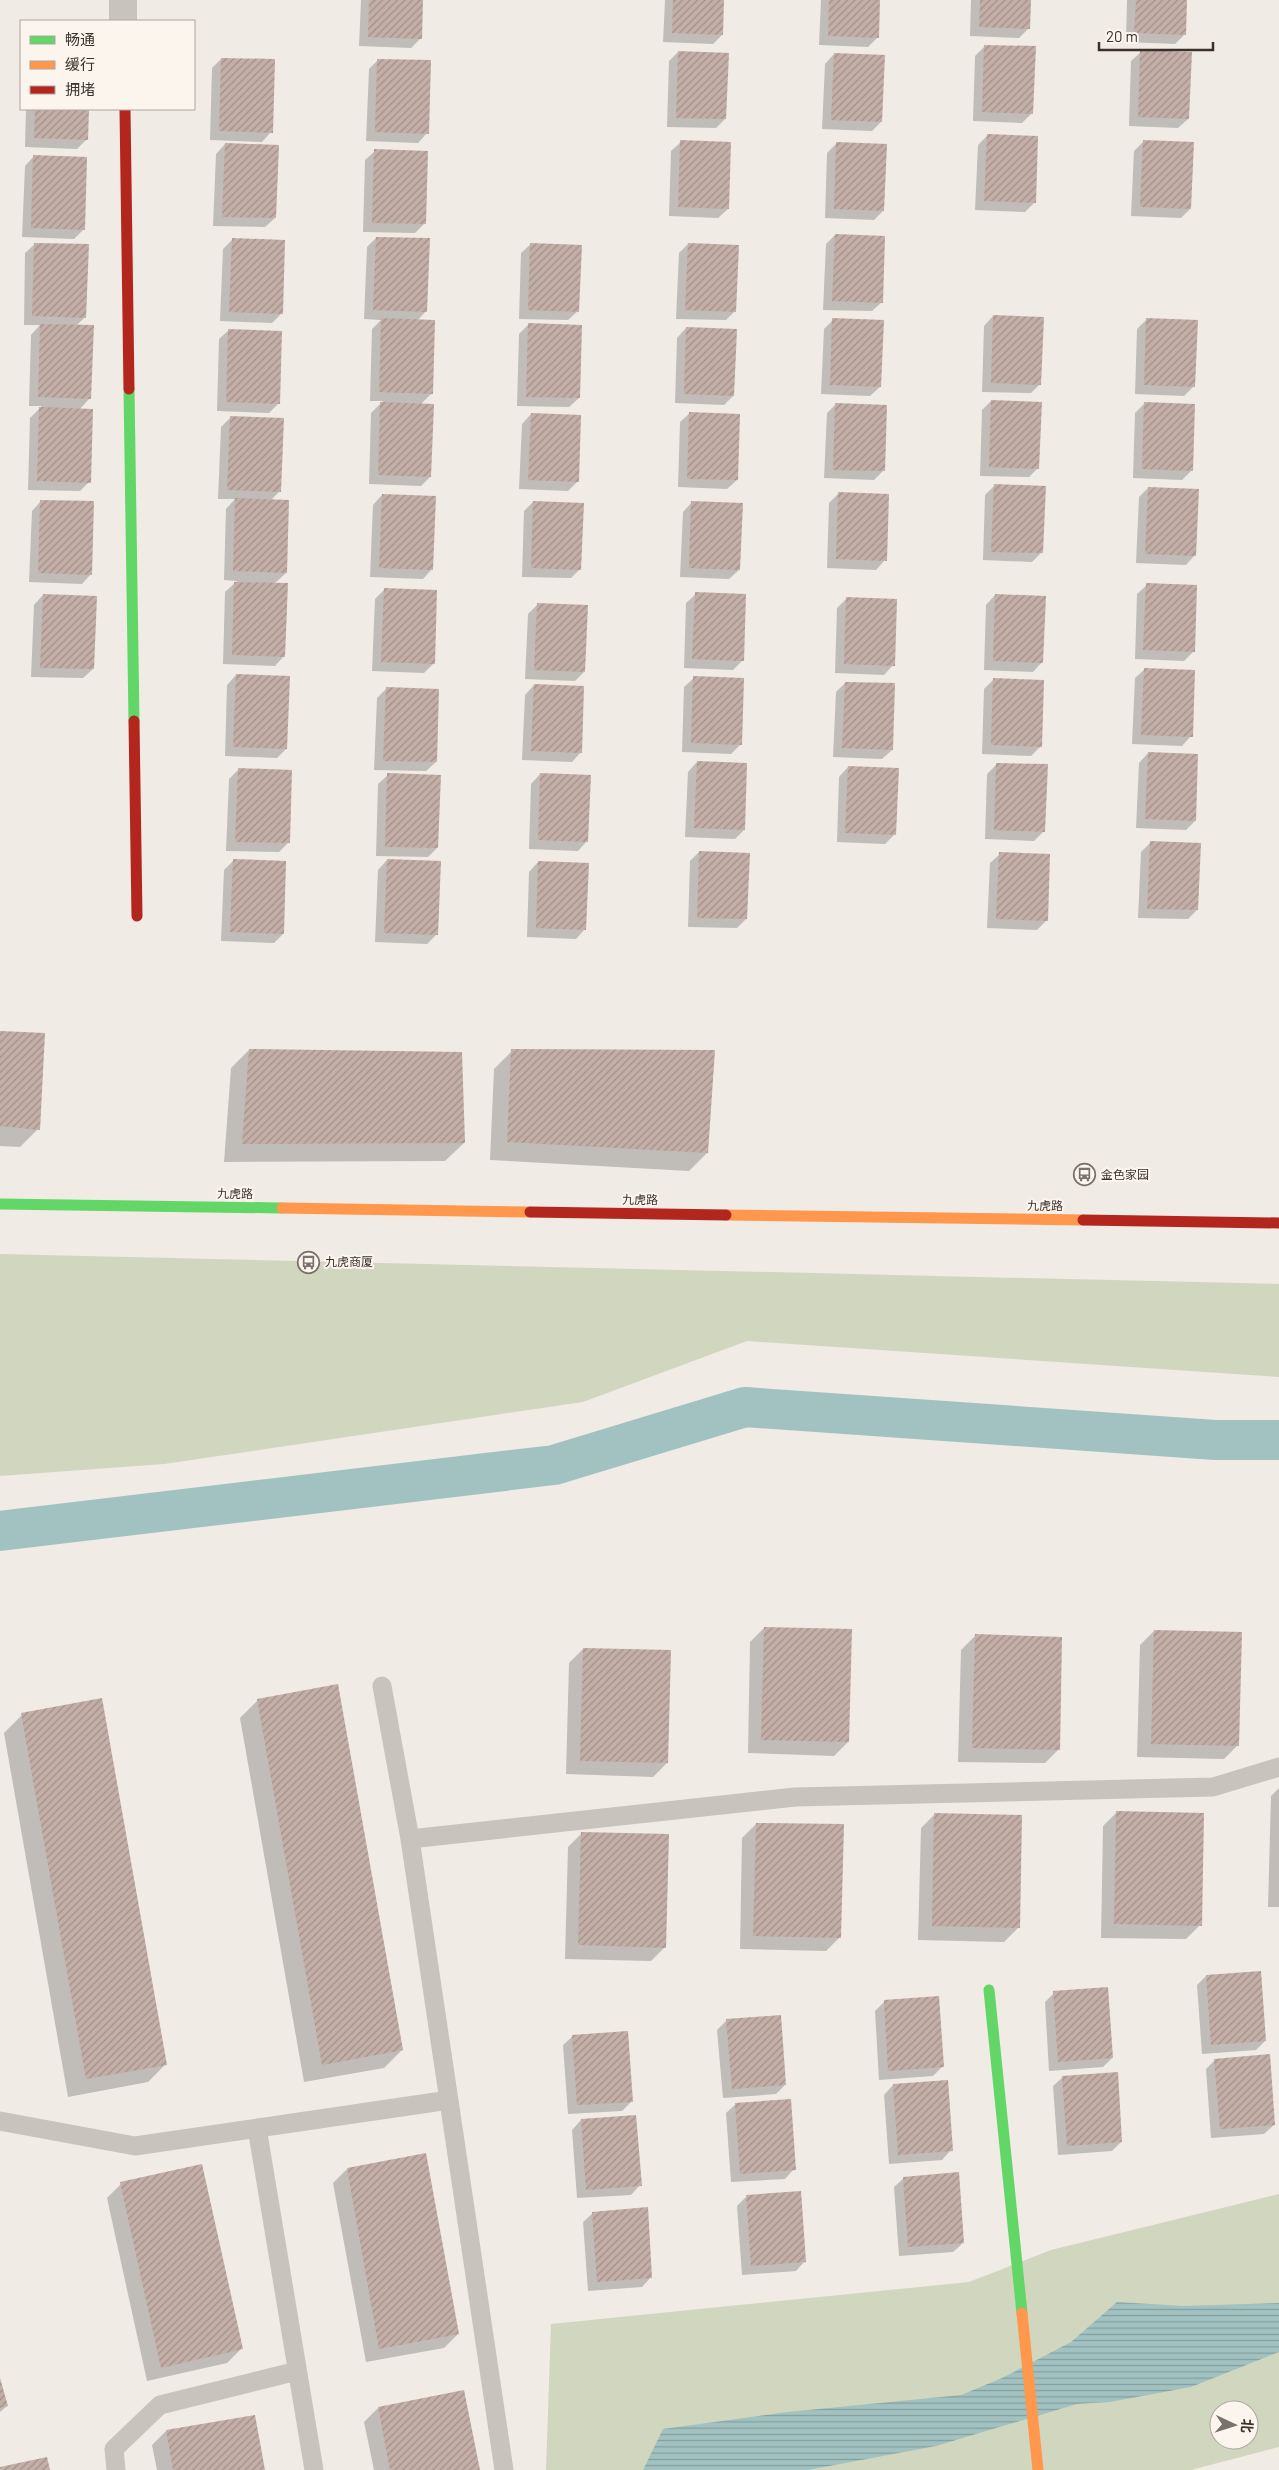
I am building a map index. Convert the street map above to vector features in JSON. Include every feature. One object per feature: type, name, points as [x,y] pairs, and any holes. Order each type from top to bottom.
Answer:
[{"type":"street","points":[[123,0],[123,20]]},
{"type":"street","points":[[125,110],[136,916]]},
{"type":"street","name":"九虎路","points":[[0,1204],[1279,1223]]},
{"type":"street","points":[[989,1990],[1038,2470]]},
{"type":"lane","points":[[382,1686],[410,1839],[504,2470]]},
{"type":"lane","points":[[410,1839],[795,1797],[1213,1788],[1279,1767]]},
{"type":"lane","points":[[0,2121],[135,2146],[449,2100]]},
{"type":"lane","points":[[257,2128],[314,2470]]},
{"type":"lane","points":[[116,2470],[114,2449],[160,2405],[297,2371]]},
{"type":"green space","points":[[0,1254],[1279,1284],[1279,1377],[747,1341],[583,1402],[164,1464],[0,1476]]},
{"type":"green space","points":[[1279,2194],[1279,2447],[1191,2470],[546,2470],[551,2324],[969,2282],[1051,2250]]},
{"type":"water","points":[[1117,2302],[1183,2306],[1279,2303],[1279,2352],[1191,2387],[1110,2402],[1077,2404],[936,2446],[808,2470],[643,2470],[663,2429],[788,2412],[961,2395],[1002,2378],[1071,2342]]},
{"type":"building","points":[[369,0],[423,0],[422,39],[368,37]]},
{"type":"building","points":[[673,0],[724,0],[723,35],[672,33]]},
{"type":"building","points":[[829,0],[880,0],[879,38],[828,36]]},
{"type":"building","points":[[980,0],[1031,0],[1030,29],[979,27]]},
{"type":"building","points":[[1136,0],[1187,0],[1186,35],[1134,33]]},
{"type":"building","points":[[984,45],[1036,46],[1033,114],[982,112]]},
{"type":"building","points":[[1140,50],[1192,52],[1189,119],[1138,117]]},
{"type":"building","points":[[678,51],[729,53],[726,119],[676,118]]},
{"type":"building","points":[[834,53],[885,55],[882,122],[831,120]]},
{"type":"building","points":[[221,58],[275,59],[273,133],[219,131]]},
{"type":"building","points":[[377,59],[431,60],[429,134],[375,132]]},
{"type":"building","points":[[35,110],[89,110],[88,140],[34,138]]},
{"type":"building","points":[[987,134],[1038,136],[1036,203],[984,201]]},
{"type":"building","points":[[680,140],[731,142],[729,209],[678,207]]},
{"type":"building","points":[[1143,140],[1194,142],[1191,209],[1140,207]]},
{"type":"building","points":[[836,142],[887,144],[884,211],[834,209]]},
{"type":"building","points":[[225,143],[279,145],[276,218],[222,217]]},
{"type":"building","points":[[374,149],[428,151],[426,224],[372,223]]},
{"type":"building","points":[[33,155],[87,157],[85,230],[31,228]]},
{"type":"building","points":[[835,234],[885,236],[883,303],[832,301]]},
{"type":"building","points":[[376,237],[430,238],[427,312],[373,310]]},
{"type":"building","points":[[232,238],[285,240],[283,314],[229,312]]},
{"type":"building","points":[[34,243],[89,244],[86,318],[32,316]]},
{"type":"building","points":[[530,243],[582,245],[579,312],[528,310]]},
{"type":"building","points":[[688,243],[739,245],[736,312],[685,310]]},
{"type":"building","points":[[993,315],[1044,317],[1041,385],[991,383]]},
{"type":"building","points":[[381,318],[435,320],[433,394],[379,392]]},
{"type":"building","points":[[832,318],[884,320],[881,387],[830,385]]},
{"type":"building","points":[[1146,318],[1198,320],[1195,387],[1144,385]]},
{"type":"building","points":[[528,323],[582,325],[580,398],[526,397]]},
{"type":"building","points":[[40,324],[94,325],[91,399],[38,397]]},
{"type":"building","points":[[686,327],[737,329],[734,396],[684,394]]},
{"type":"building","points":[[228,329],[282,331],[280,404],[226,402]]},
{"type":"building","points":[[991,400],[1042,402],[1039,469],[989,467]]},
{"type":"building","points":[[380,402],[434,404],[431,477],[378,475]]},
{"type":"building","points":[[1144,402],[1195,404],[1193,471],[1142,469]]},
{"type":"building","points":[[835,403],[887,405],[885,471],[833,470]]},
{"type":"building","points":[[39,407],[93,409],[91,483],[37,481]]},
{"type":"building","points":[[689,412],[740,414],[738,480],[687,479]]},
{"type":"building","points":[[531,413],[581,415],[579,482],[528,480]]},
{"type":"building","points":[[230,416],[284,418],[281,492],[227,490]]},
{"type":"building","points":[[994,484],[1046,486],[1043,553],[991,552]]},
{"type":"building","points":[[1148,487],[1199,489],[1196,556],[1145,554]]},
{"type":"building","points":[[838,492],[889,494],[887,561],[836,559]]},
{"type":"building","points":[[382,494],[436,496],[433,570],[379,568]]},
{"type":"building","points":[[235,498],[289,500],[287,573],[233,571]]},
{"type":"building","points":[[40,500],[94,501],[92,575],[38,573]]},
{"type":"building","points":[[533,501],[584,503],[581,570],[531,568]]},
{"type":"building","points":[[691,501],[743,503],[740,570],[689,568]]},
{"type":"building","points":[[234,582],[288,583],[285,657],[232,655]]},
{"type":"building","points":[[1146,583],[1197,585],[1195,652],[1143,650]]},
{"type":"building","points":[[384,588],[437,590],[435,664],[381,662]]},
{"type":"building","points":[[695,592],[746,594],[744,661],[692,659]]},
{"type":"building","points":[[43,594],[97,596],[94,669],[40,668]]},
{"type":"building","points":[[995,594],[1046,596],[1043,663],[993,661]]},
{"type":"building","points":[[846,597],[897,599],[895,666],[844,664]]},
{"type":"building","points":[[537,603],[588,605],[585,672],[534,670]]},
{"type":"building","points":[[1144,668],[1195,670],[1193,737],[1141,735]]},
{"type":"building","points":[[236,674],[290,676],[287,749],[233,747]]},
{"type":"building","points":[[693,676],[744,678],[742,745],[691,743]]},
{"type":"building","points":[[993,678],[1044,680],[1042,747],[991,745]]},
{"type":"building","points":[[845,682],[895,683],[893,750],[842,748]]},
{"type":"building","points":[[534,684],[584,686],[582,753],[531,751]]},
{"type":"building","points":[[386,687],[439,689],[437,762],[383,761]]},
{"type":"building","points":[[1148,752],[1198,754],[1196,821],[1145,819]]},
{"type":"building","points":[[697,761],[747,763],[745,830],[694,828]]},
{"type":"building","points":[[996,763],[1048,764],[1045,832],[994,830]]},
{"type":"building","points":[[848,766],[899,768],[896,835],[845,833]]},
{"type":"building","points":[[238,768],[292,770],[290,843],[235,842]]},
{"type":"building","points":[[387,773],[441,775],[438,848],[385,847]]},
{"type":"building","points":[[540,773],[591,775],[588,842],[538,840]]},
{"type":"building","points":[[1150,841],[1201,843],[1198,910],[1147,909]]},
{"type":"building","points":[[699,851],[750,853],[747,919],[697,918]]},
{"type":"building","points":[[999,852],[1050,854],[1048,921],[996,919]]},
{"type":"building","points":[[233,859],[286,861],[284,934],[230,932]]},
{"type":"building","points":[[387,859],[441,861],[438,935],[384,933]]},
{"type":"building","points":[[538,861],[589,863],[586,930],[536,928]]},
{"type":"building","points":[[0,1031],[45,1033],[40,1130],[0,1126]]},
{"type":"building","points":[[249,1049],[462,1052],[465,1143],[242,1144]]},
{"type":"building","points":[[511,1049],[715,1050],[708,1153],[507,1142]]},
{"type":"building","points":[[764,1627],[852,1629],[849,1742],[761,1740]]},
{"type":"building","points":[[1154,1630],[1242,1632],[1239,1746],[1151,1744]]},
{"type":"building","points":[[975,1634],[1062,1637],[1060,1750],[972,1748]]},
{"type":"building","points":[[583,1648],[671,1650],[668,1763],[580,1761]]},
{"type":"building","points":[[338,1684],[403,2050],[322,2065],[257,1699]]},
{"type":"building","points":[[102,1698],[167,2065],[86,2079],[21,1713]]},
{"type":"building","points":[[1116,1811],[1204,1813],[1202,1926],[1114,1924]]},
{"type":"building","points":[[934,1813],[1022,1815],[1020,1928],[932,1926]]},
{"type":"building","points":[[756,1823],[844,1824],[841,1938],[753,1936]]},
{"type":"building","points":[[581,1832],[669,1834],[666,1948],[578,1945]]},
{"type":"building","points":[[1261,1971],[1266,2041],[1211,2045],[1206,1975]]},
{"type":"building","points":[[1108,1987],[1113,2058],[1058,2062],[1053,1991]]},
{"type":"building","points":[[939,1996],[944,2067],[888,2071],[884,2000]]},
{"type":"building","points":[[781,2015],[786,2085],[732,2089],[726,2019]]},
{"type":"building","points":[[628,2031],[633,2102],[577,2105],[572,2035]]},
{"type":"building","points":[[1270,2054],[1275,2125],[1220,2129],[1214,2059]]},
{"type":"building","points":[[1118,2072],[1122,2142],[1067,2146],[1062,2076]]},
{"type":"building","points":[[948,2080],[953,2151],[898,2155],[893,2084]]},
{"type":"building","points":[[791,2099],[796,2170],[740,2174],[735,2103]]},
{"type":"building","points":[[636,2115],[642,2186],[586,2190],[581,2119]]},
{"type":"building","points":[[426,2153],[459,2334],[379,2349],[347,2168]]},
{"type":"building","points":[[202,2164],[243,2349],[161,2368],[120,2182]]},
{"type":"building","points":[[959,2172],[964,2243],[908,2247],[903,2177]]},
{"type":"building","points":[[801,2191],[806,2262],[751,2266],[746,2195]]},
{"type":"building","points":[[648,2207],[652,2278],[597,2282],[592,2212]]},
{"type":"building","points":[[0,2378],[8,2406],[0,2408]]},
{"type":"building","points":[[464,2390],[480,2470],[390,2470],[378,2407]]},
{"type":"building","points":[[255,2415],[265,2470],[173,2470],[166,2430]]},
{"type":"building","points":[[47,2457],[50,2470],[0,2470],[0,2467]]},
{"type":"waterway","points":[[0,1531],[554,1465],[745,1407],[1215,1440],[1279,1440]]},
{"type":"traffic: fast","points":[[129,389],[134,721]]},
{"type":"traffic: fast","points":[[0,1204],[282,1208]]},
{"type":"traffic: fast","points":[[989,1990],[1022,2313]]},
{"type":"traffic: slow","points":[[282,1208],[530,1212]]},
{"type":"traffic: slow","points":[[726,1215],[1083,1220]]},
{"type":"traffic: slow","points":[[1022,2313],[1038,2470]]},
{"type":"traffic: jam","points":[[125,110],[129,389]]},
{"type":"traffic: jam","points":[[134,721],[137,916]]},
{"type":"traffic: jam","points":[[530,1212],[726,1215]]},
{"type":"traffic: jam","points":[[1083,1220],[1279,1223]]},
{"type":"place","name":"金色家园","points":[[1085,1175]]},
{"type":"place","name":"九虎商厦","points":[[309,1262]]}]
